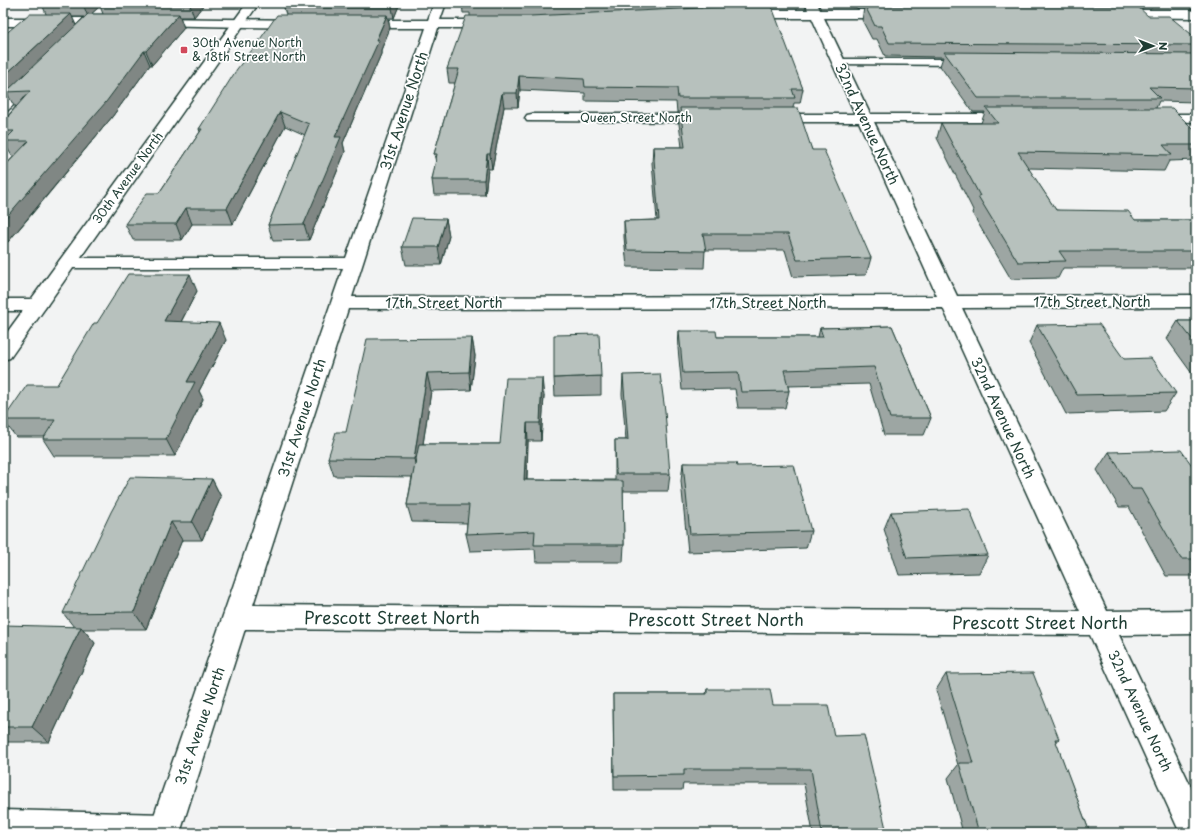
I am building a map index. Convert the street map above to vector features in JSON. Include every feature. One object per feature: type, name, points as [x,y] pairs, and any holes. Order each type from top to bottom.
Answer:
[{"type":"street","name":"30th Avenue North","points":[[3,353],[254,3]]},
{"type":"street","name":"31st Avenue North","points":[[165,830],[440,3]]},
{"type":"street","points":[[735,14],[814,8],[903,14]]},
{"type":"street","name":"32nd Avenue North","points":[[814,8],[1196,832]]},
{"type":"street","points":[[1102,14],[1196,14]]},
{"type":"street","points":[[3,22],[123,22]]},
{"type":"street","points":[[138,22],[308,24]]},
{"type":"street","points":[[347,24],[501,24]]},
{"type":"street","name":"Queen Street North","points":[[532,118],[722,118]]},
{"type":"street","points":[[754,118],[1030,118]]},
{"type":"street","points":[[1141,118],[1196,118]]},
{"type":"street","points":[[68,263],[354,263]]},
{"type":"street","name":"17th Street North","points":[[340,303],[1196,301]]},
{"type":"street","points":[[3,305],[37,305]]},
{"type":"street","name":"Prescott Street North","points":[[236,617],[1099,623],[1196,622]]},
{"type":"lane","points":[[81,32],[102,12]]},
{"type":"lane","points":[[839,62],[982,62]]},
{"type":"lane","points":[[3,108],[36,76]]},
{"type":"lane","points":[[3,824],[133,826],[165,830]]},
{"type":"building","points":[[43,3],[85,3],[42,4]]},
{"type":"building","points":[[101,3],[191,3],[190,5],[99,5]]},
{"type":"building","points":[[287,3],[395,3],[392,8],[284,8]]},
{"type":"building","points":[[470,3],[571,3],[469,5]]},
{"type":"building","points":[[865,6],[1137,6],[1148,16],[1169,16],[1196,38],[1196,45],[889,43],[881,26],[875,26]]},
{"type":"building","points":[[721,7],[772,7],[803,89],[792,89],[795,98],[678,98],[677,88],[585,87],[584,79],[519,76],[517,93],[502,93],[490,154],[487,154],[484,180],[432,180],[437,154],[434,154],[459,69],[447,69],[466,16],[530,16]]},
{"type":"building","points":[[29,14],[71,14],[3,77],[3,36]]},
{"type":"building","points":[[88,14],[179,14],[146,51],[144,51],[106,102],[3,221],[3,168],[29,141],[4,141],[14,131],[3,131],[3,122],[30,91],[6,92]]},
{"type":"building","points":[[277,15],[387,15],[376,40],[379,40],[335,137],[341,137],[304,224],[268,225],[309,124],[280,112],[227,208],[186,208],[176,224],[125,224],[147,193],[159,193],[202,129],[199,129],[237,69]]},
{"type":"building","points":[[944,52],[1196,54],[1196,88],[1149,87],[1160,98],[978,98]]},
{"type":"building","points":[[680,108],[798,108],[812,150],[824,150],[871,258],[797,260],[788,234],[703,234],[706,251],[627,250],[624,221],[659,220],[653,147],[685,147]]},
{"type":"building","points":[[986,108],[1172,108],[1196,132],[1196,145],[1163,145],[1172,155],[1018,152],[1056,210],[1128,211],[1135,220],[1196,220],[1196,251],[1059,251],[1066,261],[1018,262],[978,196],[980,196],[941,123],[998,123]]},
{"type":"building","points":[[412,218],[446,219],[438,247],[402,247]]},
{"type":"building","points":[[128,274],[190,274],[164,321],[219,323],[187,382],[195,382],[166,439],[43,439],[55,420],[3,420],[27,385],[57,385],[94,323],[97,323]]},
{"type":"building","points":[[1178,321],[1196,321],[1196,344]]},
{"type":"building","points":[[1099,324],[1124,359],[1151,358],[1176,393],[1077,395],[1037,325]]},
{"type":"building","points":[[892,326],[931,418],[890,418],[874,367],[784,370],[789,391],[741,392],[738,372],[683,373],[679,331],[716,331],[717,337],[823,337],[820,328]]},
{"type":"building","points":[[599,334],[601,376],[554,378],[554,335]]},
{"type":"building","points":[[472,338],[469,372],[427,373],[414,459],[328,458],[336,432],[346,432],[367,339]]},
{"type":"building","points":[[660,374],[665,411],[670,474],[616,474],[615,440],[628,440],[623,375]]},
{"type":"building","points":[[506,378],[542,378],[540,423],[527,423],[524,480],[623,481],[624,545],[534,545],[535,531],[466,534],[469,505],[407,505],[419,444],[500,444]]},
{"type":"building","points":[[1181,450],[1196,471],[1196,559],[1181,559],[1141,489],[1132,489],[1109,452]]},
{"type":"building","points":[[683,463],[736,463],[737,466],[794,465],[811,531],[690,534]]},
{"type":"building","points":[[130,477],[212,479],[192,522],[171,522],[134,612],[63,613],[111,512]]},
{"type":"building","points":[[969,509],[988,555],[907,558],[891,512]]},
{"type":"building","points":[[4,625],[81,627],[32,727],[3,727]]},
{"type":"building","points":[[1033,673],[1059,739],[1055,739],[1090,833],[979,833],[959,763],[973,763],[946,674]]},
{"type":"building","points":[[707,689],[770,689],[773,705],[828,705],[834,736],[864,735],[887,833],[822,833],[811,769],[684,769],[684,775],[614,776],[613,694],[707,694]]},
{"type":"place","name":"30th Avenue North & 18th Street North","points":[[184,50]]}]
